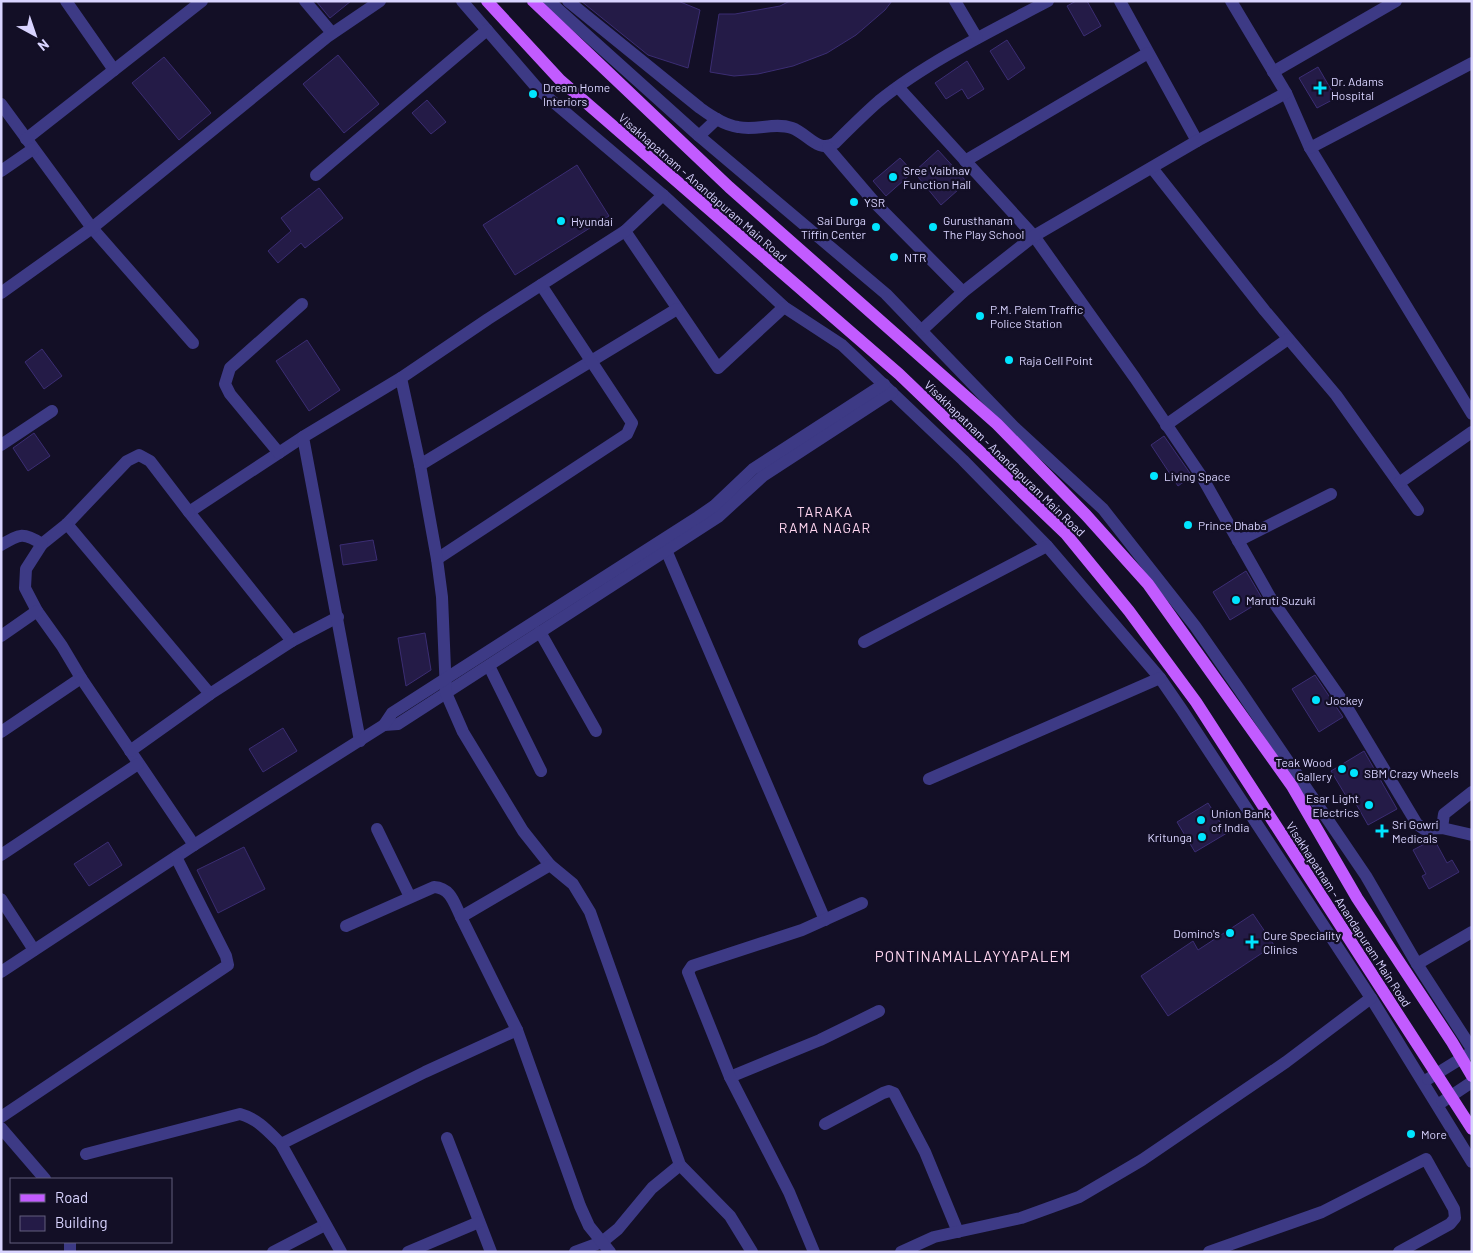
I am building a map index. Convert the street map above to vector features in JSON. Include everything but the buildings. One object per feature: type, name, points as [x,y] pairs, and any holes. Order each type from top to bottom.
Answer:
[{"type":"main road","name":"Visakhapatnam - Anandapuram Main Road","points":[[487,1],[560,80],[899,374],[1066,534],[1129,611],[1196,702],[1451,1097]]},
{"type":"main road","name":"Visakhapatnam - Anandapuram Main Road","points":[[533,1],[729,188],[997,424],[1086,515],[1142,578],[1292,786],[1357,898],[1404,970],[1468,1053],[1472,1076]]},
{"type":"main road","points":[[1451,1097],[1472,1129]]},
{"type":"street","points":[[66,1],[114,70]]},
{"type":"street","points":[[1,171],[114,70],[202,1]]},
{"type":"street","points":[[305,1],[332,33]]},
{"type":"street","points":[[1,293],[92,228],[332,33],[380,1]]},
{"type":"street","points":[[462,1],[538,89],[663,195],[784,307],[842,345],[888,388],[1047,546],[1160,678],[1371,998],[1472,1162]]},
{"type":"street","points":[[549,1],[699,136],[872,282],[922,330],[1015,428],[1103,509],[1234,681],[1366,876],[1468,1053],[1424,1082]]},
{"type":"street","points":[[568,1],[700,108],[717,119],[738,127],[784,126],[795,129],[822,148],[828,148],[898,87],[977,38],[1048,1]]},
{"type":"street","points":[[955,1],[977,38]]},
{"type":"street","points":[[1120,1],[1196,141]]},
{"type":"street","points":[[1231,1],[1286,93],[1310,148],[1472,414]]},
{"type":"street","points":[[1274,72],[1396,1]]},
{"type":"street","points":[[316,176],[487,30]]},
{"type":"street","points":[[965,161],[1148,53]]},
{"type":"street","points":[[1310,148],[1472,63]]},
{"type":"street","points":[[898,87],[1034,236],[1202,477],[1270,597],[1348,709],[1417,824],[1424,829],[1442,828],[1472,835]]},
{"type":"street","points":[[922,330],[963,292],[1034,236],[1196,141],[1286,93]]},
{"type":"street","points":[[1,104],[92,228],[193,343]]},
{"type":"street","points":[[699,136],[717,119]]},
{"type":"street","points":[[828,148],[876,204],[963,292]]},
{"type":"street","points":[[1152,168],[1288,339],[1336,396],[1418,510]]},
{"type":"street","points":[[188,512],[303,437],[401,378],[625,231],[663,195]]},
{"type":"street","points":[[625,231],[718,368],[784,307]]},
{"type":"street","points":[[437,559],[627,434],[632,423],[541,285]]},
{"type":"street","points":[[279,453],[230,394],[225,384],[226,375],[230,368],[302,304]]},
{"type":"street","points":[[420,465],[677,309]]},
{"type":"street","points":[[1166,425],[1288,339]]},
{"type":"street","points":[[401,378],[420,465],[437,559],[442,597],[446,693],[463,732],[536,850],[572,884],[590,912],[680,1165],[730,1216],[752,1252]]},
{"type":"street","points":[[384,725],[398,724],[718,517],[774,468],[888,388]]},
{"type":"street","points":[[1,972],[194,845],[360,741],[384,725],[392,713],[698,518],[714,506],[753,469],[888,388]]},
{"type":"street","points":[[1,445],[52,411]]},
{"type":"street","points":[[1399,483],[1472,432]]},
{"type":"street","points":[[303,437],[360,741]]},
{"type":"street","points":[[194,845],[80,678],[62,646],[37,611],[25,588],[26,569],[42,544],[68,524],[127,461],[139,455],[150,461],[188,512],[292,641]]},
{"type":"street","points":[[1238,541],[1331,494]]},
{"type":"street","points":[[68,524],[210,694]]},
{"type":"street","points":[[1,545],[20,534],[29,536],[42,544]]},
{"type":"street","points":[[864,642],[1047,546]]},
{"type":"street","points":[[666,550],[825,920]]},
{"type":"street","points":[[1,636],[37,611]]},
{"type":"street","points":[[130,751],[210,694],[292,641],[338,617]]},
{"type":"street","points":[[540,632],[596,731]]},
{"type":"street","points":[[488,666],[540,770]]},
{"type":"street","points":[[1,732],[80,678]]},
{"type":"street","points":[[929,779],[1160,678]]},
{"type":"street","points":[[1,855],[138,764]]},
{"type":"street","points":[[1442,828],[1444,814],[1472,792]]},
{"type":"street","points":[[377,829],[410,897]]},
{"type":"street","points":[[1,1117],[228,965],[226,956],[176,857]]},
{"type":"street","points":[[462,917],[550,865]]},
{"type":"street","points":[[346,926],[434,887],[444,888],[449,893],[517,1030],[580,1206],[589,1226],[606,1247]]},
{"type":"street","points":[[1,899],[34,950]]},
{"type":"street","points":[[814,1252],[790,1192],[730,1077],[688,972],[692,966],[802,930],[862,903]]},
{"type":"street","points":[[1417,964],[1472,932]]},
{"type":"street","points":[[901,1252],[934,1237],[1022,1218],[1079,1197],[1142,1160],[1286,1062],[1371,998]]},
{"type":"street","points":[[730,1077],[820,1040],[879,1011]]},
{"type":"street","points":[[281,1144],[425,1072],[517,1030]]},
{"type":"street","points":[[1438,1105],[1472,1082]]},
{"type":"street","points":[[825,1124],[882,1093],[889,1090],[894,1093],[925,1152],[958,1232]]},
{"type":"street","points":[[86,1154],[240,1114],[252,1117],[281,1144],[325,1225],[342,1252]]},
{"type":"street","points":[[1,1128],[44,1178]]},
{"type":"street","points":[[447,1138],[491,1252]]},
{"type":"street","points":[[1213,1251],[1322,1212],[1426,1159],[1454,1209],[1455,1218],[1450,1224],[1399,1252]]},
{"type":"street","points":[[575,1252],[606,1247],[618,1229],[652,1188],[680,1165]]},
{"type":"street","points":[[408,1252],[479,1222]]},
{"type":"street","points":[[273,1252],[325,1225]]},
{"type":"place","name":"Dr. Adams Hospital","points":[[1320,88]]},
{"type":"place","name":"Dream Home Interiors","points":[[533,94]]},
{"type":"place","name":"Sree Vaibhav Function Hall","points":[[893,177]]},
{"type":"place","name":"YSR","points":[[854,202]]},
{"type":"place","name":"Hyundai","points":[[561,221]]},
{"type":"place","name":"Sai Durga Tiffin Center","points":[[876,227]]},
{"type":"place","name":"Gurusthanam The Play School","points":[[933,227]]},
{"type":"place","name":"NTR","points":[[894,257]]},
{"type":"place","name":"P.M. Palem Traffic Police Station","points":[[980,316]]},
{"type":"place","name":"Raja Cell Point","points":[[1009,360]]},
{"type":"place","name":"Living Space","points":[[1154,476]]},
{"type":"place","name":"Prince Dhaba","points":[[1188,525]]},
{"type":"place","name":"Maruti Suzuki","points":[[1236,600]]},
{"type":"place","name":"Jockey","points":[[1316,700]]},
{"type":"place","name":"Teak Wood Gallery","points":[[1342,769]]},
{"type":"place","name":"SBM Crazy Wheels","points":[[1354,773]]},
{"type":"place","name":"Esar Light Electrics","points":[[1369,805]]},
{"type":"place","name":"Union Bank of India","points":[[1201,820]]},
{"type":"place","name":"Sri Gowri Medicals","points":[[1382,831]]},
{"type":"place","name":"Kritunga","points":[[1202,837]]},
{"type":"place","name":"Domino's","points":[[1230,933]]},
{"type":"place","name":"Cure Speciality Clinics","points":[[1252,942]]},
{"type":"place","name":"More","points":[[1411,1134]]},
{"type":"district","name":"TARAKA RAMA NAGAR","points":[[825,520]]},
{"type":"district","name":"PONTINAMALLAYYAPALEM","points":[[973,956]]}]
